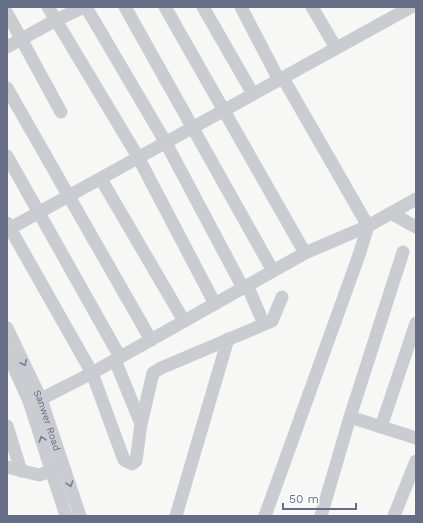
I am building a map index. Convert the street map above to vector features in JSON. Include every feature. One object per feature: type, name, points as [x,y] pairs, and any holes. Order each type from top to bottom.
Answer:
[{"type":"street","points":[[48,7],[138,157],[215,304]]},
{"type":"street","points":[[7,47],[56,20],[85,7],[166,143],[264,324]]},
{"type":"street","points":[[125,7],[194,127],[273,271]]},
{"type":"street","points":[[164,7],[305,253]]},
{"type":"street","points":[[204,7],[253,94]]},
{"type":"street","points":[[241,7],[281,79],[368,226],[359,256],[265,516]]},
{"type":"street","points":[[312,7],[336,48]]},
{"type":"street","points":[[282,297],[273,320],[161,368],[153,373],[141,424],[136,461],[132,464],[128,463],[124,460],[92,373],[8,228],[101,179],[138,157],[166,143],[411,7]]},
{"type":"street","points":[[7,13],[61,112]]},
{"type":"street","points":[[7,88],[151,340]]},
{"type":"street","points":[[7,156],[117,358],[141,424]]},
{"type":"street","points":[[101,179],[184,321]]},
{"type":"street","points":[[41,399],[92,373],[305,253],[368,226],[416,199]]},
{"type":"street","points":[[392,213],[416,227]]},
{"type":"street","points":[[321,516],[350,418],[403,252]]},
{"type":"street","points":[[381,427],[416,323]]},
{"type":"street","name":"Sanwer Road","points":[[7,328],[41,399],[58,469],[66,516]]},
{"type":"street","points":[[176,516],[228,339]]},
{"type":"street","name":"Sanwer Road","points":[[7,352],[80,516]]},
{"type":"street","points":[[350,418],[416,438]]},
{"type":"street","points":[[7,426],[21,471]]},
{"type":"street","points":[[394,516],[416,461]]},
{"type":"street","points":[[7,467],[39,474],[58,469]]}]
